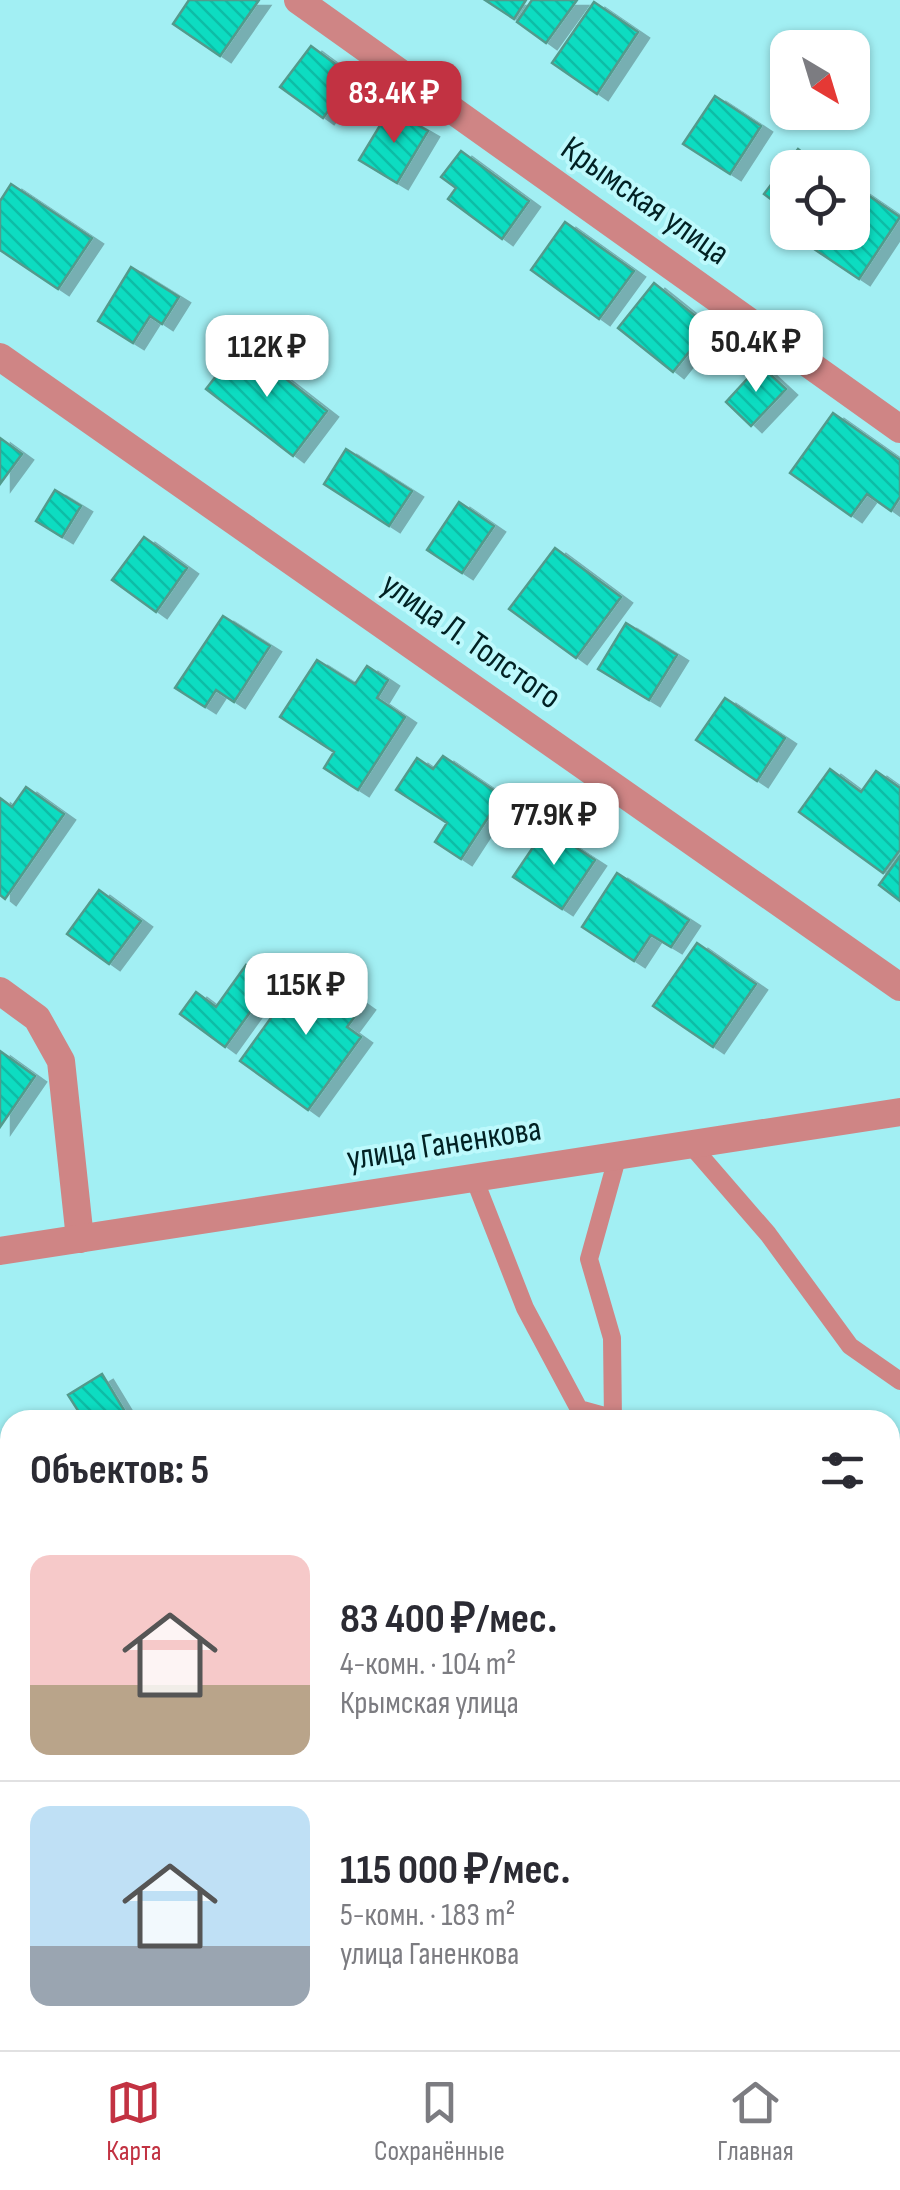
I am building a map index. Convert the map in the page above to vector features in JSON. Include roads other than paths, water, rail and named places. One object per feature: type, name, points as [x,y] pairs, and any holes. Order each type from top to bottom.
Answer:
[{"type":"street","name":"Крымская улица","points":[[298,0],[900,429]]},
{"type":"street","name":"улица Л. Толстого","points":[[0,357],[900,986]]},
{"type":"street","points":[[0,992],[37,1018],[61,1061],[80,1239]]},
{"type":"street","name":"улица Ганенкова","points":[[0,1251],[900,1112]]},
{"type":"lane","points":[[690,1144],[768,1234],[850,1346],[900,1381]]},
{"type":"lane","points":[[615,1410],[612,1338],[589,1259],[618,1155]]},
{"type":"lane","points":[[474,1178],[525,1308],[583,1410]]}]
